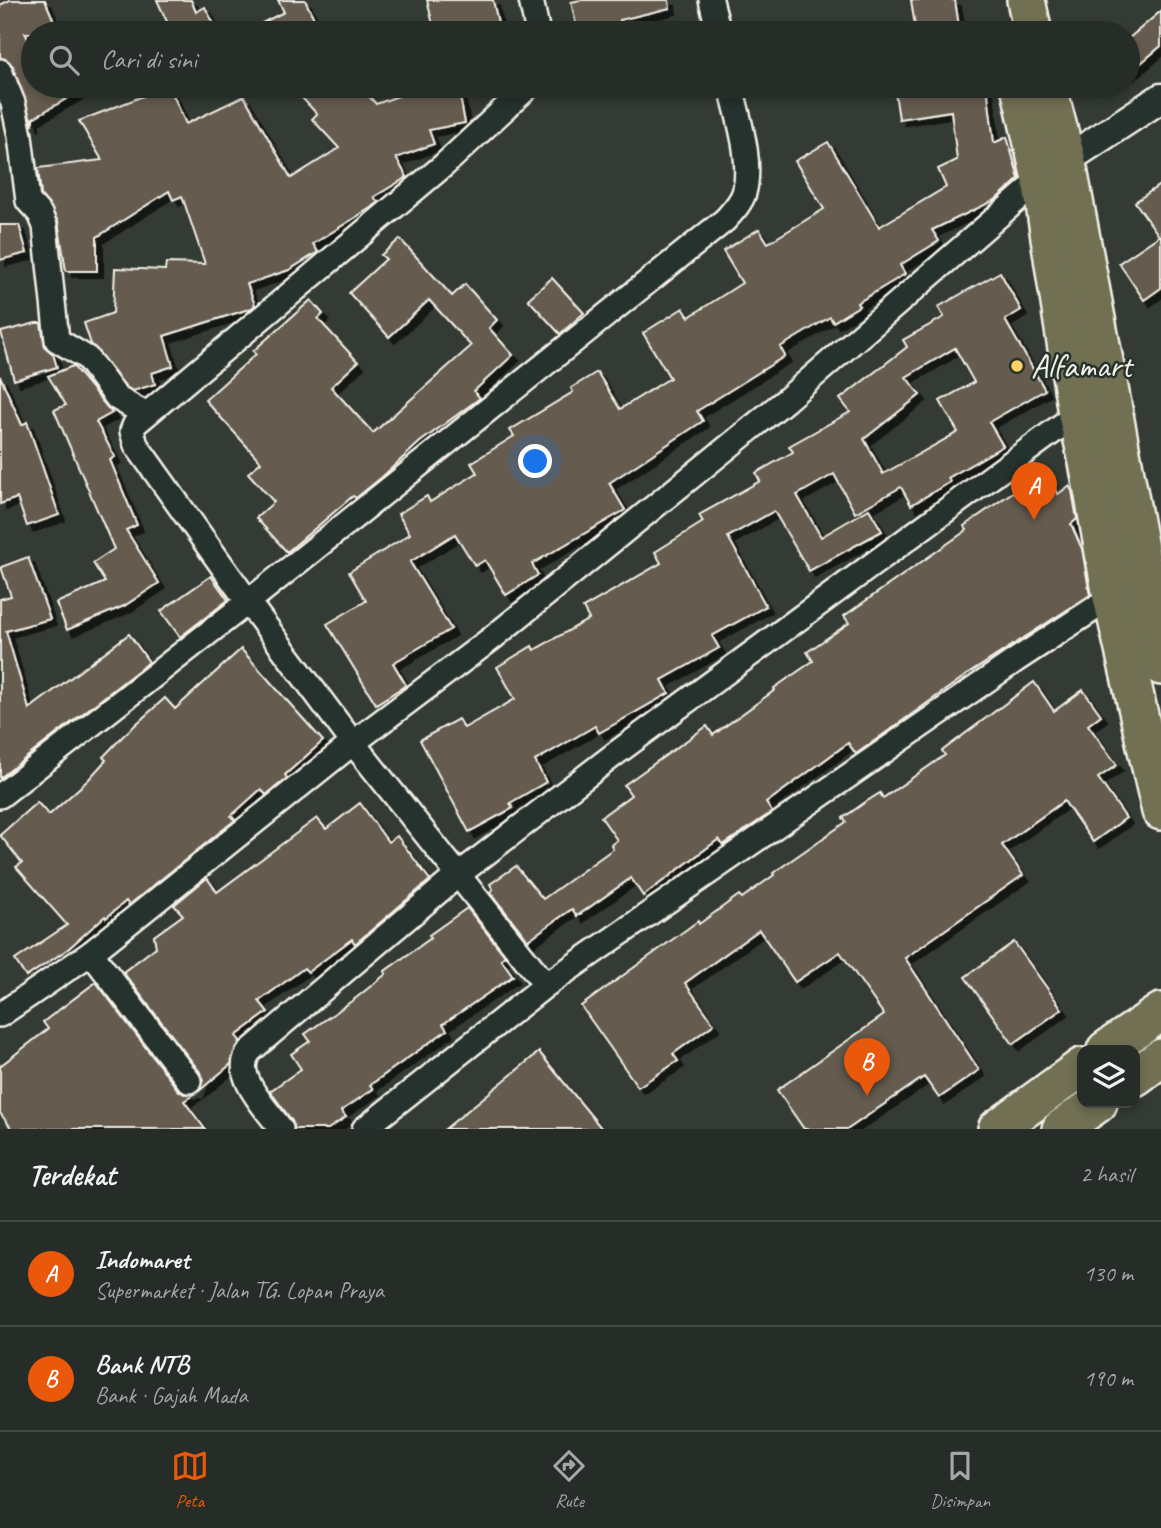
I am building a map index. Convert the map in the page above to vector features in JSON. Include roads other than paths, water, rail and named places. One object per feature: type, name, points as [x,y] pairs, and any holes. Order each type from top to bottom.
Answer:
[{"type":"highway","points":[[1000,0],[1005,21]]},
{"type":"highway","points":[[1026,0],[1030,21]]},
{"type":"highway","points":[[1025,98],[1053,169],[1161,666]]},
{"type":"highway","points":[[1048,98],[1077,414],[1112,597],[1161,811]]},
{"type":"highway","points":[[1113,1045],[1161,1012]]},
{"type":"highway","points":[[1140,1073],[1161,1058]]},
{"type":"highway","points":[[997,1129],[1077,1071]]},
{"type":"highway","points":[[1061,1129],[1091,1108]]},
{"type":"street","points":[[531,0],[535,21]]},
{"type":"street","points":[[711,0],[716,21]]},
{"type":"street","points":[[0,71],[13,103],[28,201],[40,214],[45,226],[57,340],[87,358],[106,387],[117,398],[145,414]]},
{"type":"street","points":[[516,98],[444,165],[145,414],[132,431],[136,445],[353,743],[546,985]]},
{"type":"street","points":[[0,796],[248,602],[725,220],[744,195],[746,180],[746,164],[733,98]]},
{"type":"street","points":[[0,1015],[91,953],[353,743],[491,639],[786,400],[1053,169],[1161,99]]},
{"type":"street","points":[[281,1129],[244,1075],[245,1056],[458,875],[806,610],[1077,414]]},
{"type":"street","points":[[365,1129],[546,985],[1004,667],[1112,597]]},
{"type":"street","points":[[91,953],[189,1081]]},
{"type":"place","name":"Alfamart","points":[[1017,366]]},
{"type":"place","name":"Indomaret","points":[[1034,520]]},
{"type":"place","name":"Bank NTB","points":[[867,1096]]}]
